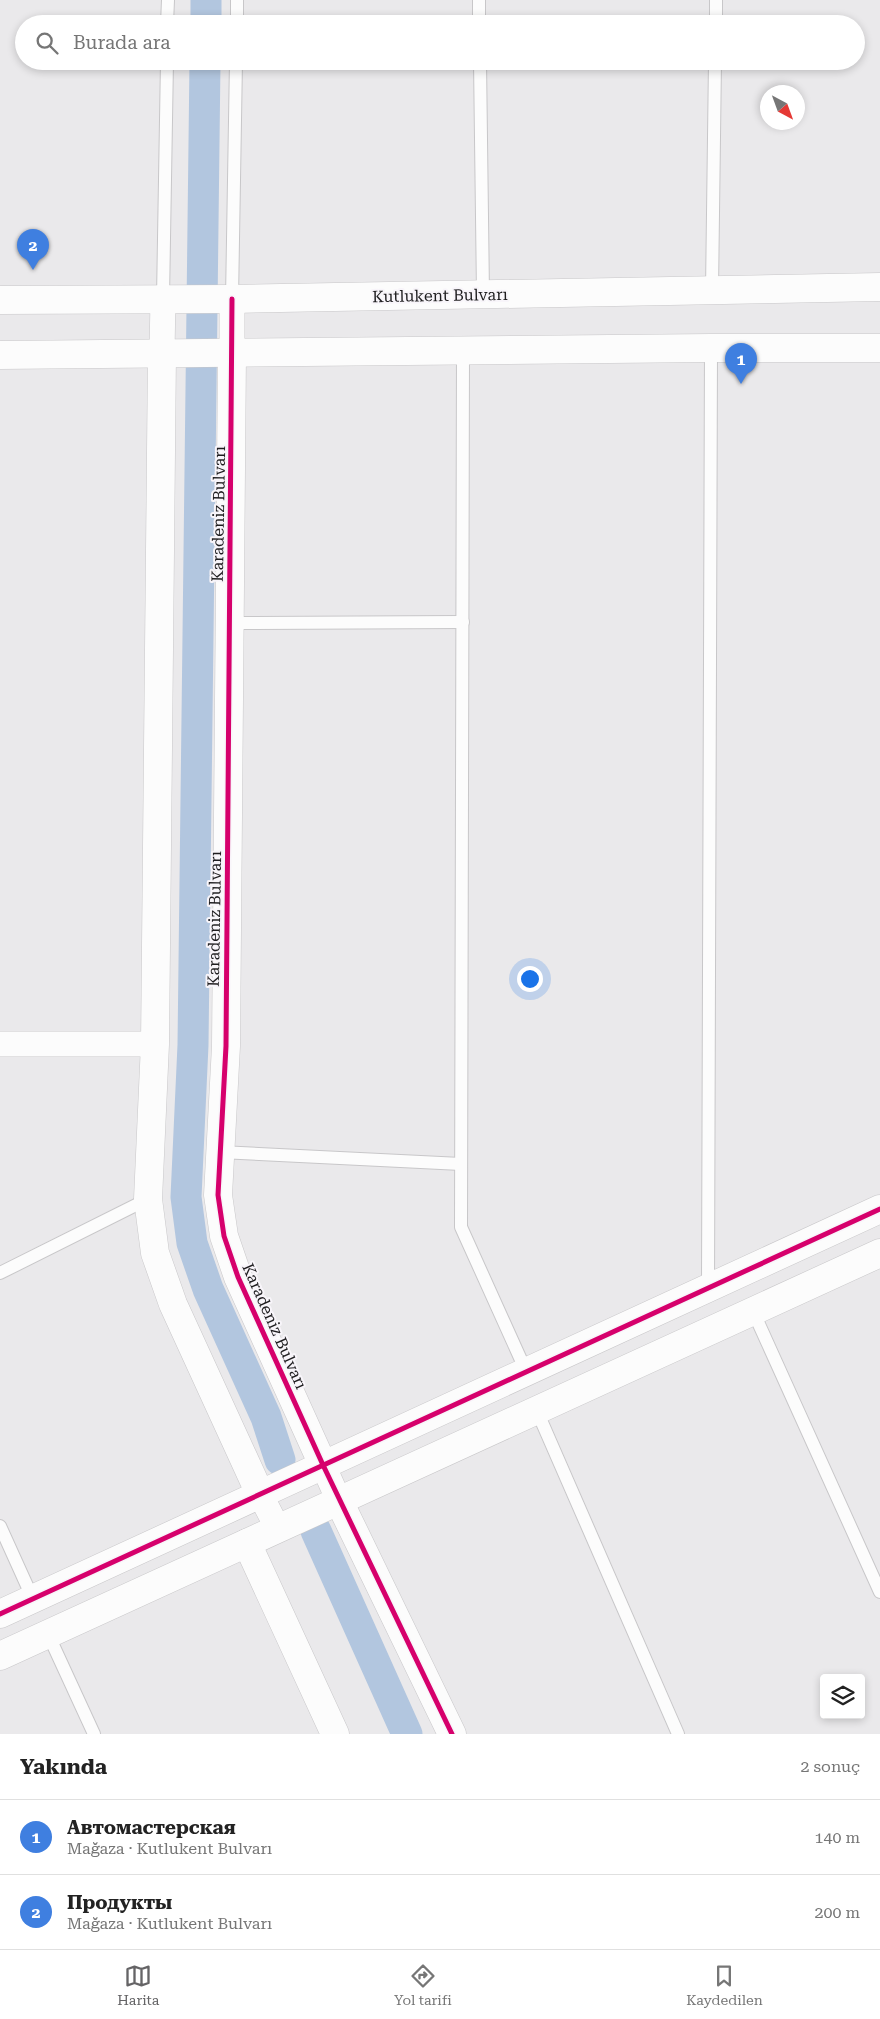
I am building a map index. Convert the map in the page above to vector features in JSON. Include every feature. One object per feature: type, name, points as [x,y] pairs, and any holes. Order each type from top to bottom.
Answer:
[{"type":"street","name":"Kutlukent Bulvarı","points":[[0,300],[232,299],[880,287]]},
{"type":"street","points":[[163,298],[155,1044],[148,1199],[155,1252],[173,1304],[260,1494],[278,1529]]},
{"type":"street","points":[[232,299],[232,353]]},
{"type":"street","points":[[0,355],[880,348]]},
{"type":"street","name":"Karadeniz Bulvarı","points":[[232,353],[226,1046],[218,1195],[224,1236],[238,1277],[322,1465]]},
{"type":"street","points":[[0,1044],[155,1044]]},
{"type":"street","points":[[0,1614],[880,1209]]},
{"type":"street","points":[[0,1656],[880,1253]]},
{"type":"street","points":[[322,1465],[452,1734]]},
{"type":"street","points":[[247,1543],[335,1734]]},
{"type":"lane","points":[[167,15],[168,0]]},
{"type":"lane","points":[[237,0],[237,15]]},
{"type":"lane","points":[[479,0],[480,15]]},
{"type":"lane","points":[[716,0],[716,15]]},
{"type":"lane","points":[[163,298],[167,70]]},
{"type":"lane","points":[[232,299],[236,70]]},
{"type":"lane","points":[[480,70],[483,294]]},
{"type":"lane","points":[[712,290],[716,70]]},
{"type":"lane","points":[[708,1288],[711,348]]},
{"type":"lane","points":[[463,350],[461,1227],[526,1371]]},
{"type":"lane","points":[[230,623],[462,622]]},
{"type":"lane","points":[[220,1152],[461,1164]]},
{"type":"lane","points":[[0,1273],[148,1199]]},
{"type":"lane","points":[[753,1311],[880,1592]]},
{"type":"lane","points":[[537,1411],[678,1734]]},
{"type":"lane","points":[[0,1526],[34,1599]]},
{"type":"lane","points":[[48,1634],[94,1734]]},
{"type":"waterway","points":[[206,0],[206,15]]},
{"type":"waterway","points":[[205,70],[193,1045],[186,1197],[192,1243],[208,1289],[266,1417],[280,1460]]},
{"type":"waterway","points":[[316,1531],[407,1734]]},
{"type":"cycle path","points":[[232,299],[226,1046],[218,1195],[224,1236],[238,1277],[323,1465],[452,1734]]},
{"type":"cycle path","points":[[0,1614],[880,1209]]},
{"type":"place","name":"Продукты","points":[[33,270]]},
{"type":"place","name":"Автомастерская","points":[[741,384]]}]
